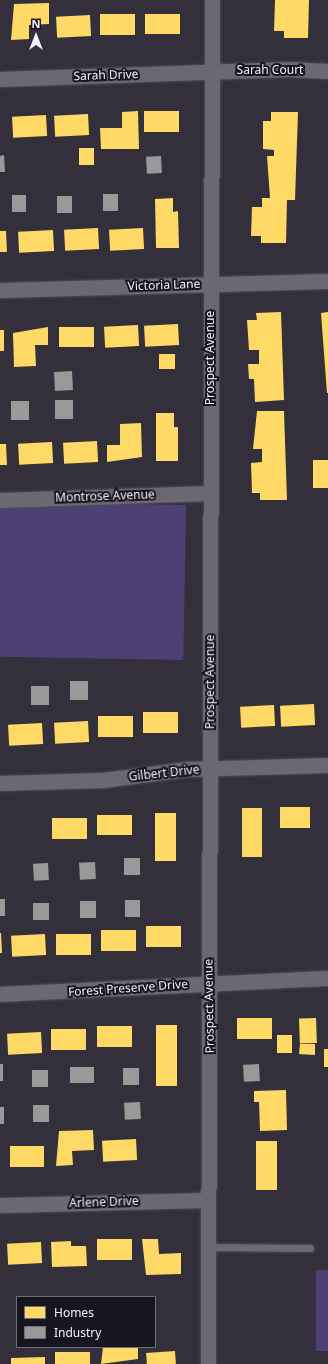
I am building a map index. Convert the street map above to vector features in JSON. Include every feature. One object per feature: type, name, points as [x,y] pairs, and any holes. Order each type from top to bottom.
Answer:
[{"type":"street","name":"Prospect Avenue","points":[[208,1364],[212,0]]},
{"type":"street","name":"Sarah Court","points":[[212,70],[328,71]]},
{"type":"street","name":"Sarah Drive","points":[[0,79],[212,70]]},
{"type":"street","name":"Victoria Lane","points":[[0,290],[210,283],[328,281]]},
{"type":"street","name":"Montrose Avenue","points":[[0,500],[210,493]]},
{"type":"street","name":"Gilbert Drive","points":[[0,783],[103,780],[209,769],[328,765]]},
{"type":"street","name":"Forest Preserve Drive","points":[[0,994],[328,978]]},
{"type":"street","name":"Arlene Drive","points":[[0,1205],[208,1200]]},
{"type":"lane","points":[[208,1247],[310,1248]]},
{"type":"shaded area","points":[[0,502],[186,505],[183,660],[0,657]]},
{"type":"shaded area","points":[[316,1270],[328,1270],[328,1351],[316,1351]]},
{"type":"building: Homes","points":[[275,0],[309,0],[308,38],[284,38],[284,31],[274,31]]},
{"type":"building: Homes","points":[[49,3],[49,24],[29,25],[29,39],[11,40],[14,4]]},
{"type":"building: Homes","points":[[100,14],[135,14],[135,35],[100,35]]},
{"type":"building: Homes","points":[[145,14],[180,14],[180,34],[145,34]]},
{"type":"building: Homes","points":[[90,15],[91,36],[57,38],[56,17]]},
{"type":"building: Homes","points":[[138,111],[139,149],[101,149],[100,128],[122,128],[122,112]]},
{"type":"building: Homes","points":[[144,111],[179,111],[179,132],[144,132]]},
{"type":"building: Homes","points":[[271,112],[298,112],[295,200],[287,200],[286,243],[261,243],[261,236],[251,236],[252,207],[262,207],[262,198],[270,198],[267,156],[274,156],[274,150],[263,149],[263,121],[271,121]]},
{"type":"building: Homes","points":[[88,114],[89,135],[55,137],[54,116]]},
{"type":"building: Homes","points":[[46,115],[47,136],[13,138],[12,117]]},
{"type":"building: Homes","points":[[79,148],[94,148],[94,165],[79,165]]},
{"type":"building: Homes","points":[[173,198],[173,212],[178,211],[179,248],[156,248],[155,199]]},
{"type":"building: Homes","points":[[98,228],[99,249],[65,251],[64,230]]},
{"type":"building: Homes","points":[[143,228],[144,249],[110,251],[109,230]]},
{"type":"building: Homes","points":[[53,230],[54,251],[19,253],[18,232]]},
{"type":"building: Homes","points":[[0,231],[6,231],[7,252],[0,252]]},
{"type":"building: Homes","points":[[281,312],[284,400],[255,402],[254,379],[249,379],[248,364],[259,364],[259,350],[249,350],[247,320],[257,320],[256,313]]},
{"type":"building: Homes","points":[[328,312],[328,393],[327,393],[321,313]]},
{"type":"building: Homes","points":[[178,324],[179,345],[145,347],[144,326]]},
{"type":"building: Homes","points":[[138,325],[139,346],[105,348],[104,327]]},
{"type":"building: Homes","points":[[48,327],[48,345],[35,345],[36,366],[14,367],[13,333]]},
{"type":"building: Homes","points":[[59,327],[94,327],[94,347],[59,347]]},
{"type":"building: Homes","points":[[0,330],[4,330],[4,351],[0,351]]},
{"type":"building: Homes","points":[[159,354],[175,354],[175,369],[159,369]]},
{"type":"building: Homes","points":[[257,411],[284,411],[287,500],[260,500],[260,493],[252,493],[251,463],[262,462],[262,449],[253,449]]},
{"type":"building: Homes","points":[[156,413],[174,413],[174,427],[178,427],[178,461],[156,461]]},
{"type":"building: Homes","points":[[141,423],[142,457],[107,462],[107,445],[120,445],[120,424]]},
{"type":"building: Homes","points":[[97,441],[98,462],[64,464],[63,443]]},
{"type":"building: Homes","points":[[52,442],[53,463],[19,465],[18,444]]},
{"type":"building: Homes","points":[[0,444],[6,444],[7,465],[0,465]]},
{"type":"building: Homes","points":[[313,460],[328,460],[328,488],[313,488]]},
{"type":"building: Homes","points":[[314,704],[315,725],[281,727],[280,706]]},
{"type":"building: Homes","points":[[274,705],[275,726],[241,728],[240,707]]},
{"type":"building: Homes","points":[[143,712],[178,712],[178,733],[143,733]]},
{"type":"building: Homes","points":[[98,716],[133,716],[133,737],[98,737]]},
{"type":"building: Homes","points":[[88,721],[89,742],[55,744],[54,723]]},
{"type":"building: Homes","points":[[42,723],[43,744],[9,746],[8,725]]},
{"type":"building: Homes","points":[[280,807],[310,807],[310,828],[280,828]]},
{"type":"building: Homes","points":[[242,808],[262,808],[262,857],[242,857]]},
{"type":"building: Homes","points":[[155,813],[176,813],[176,861],[155,861]]},
{"type":"building: Homes","points":[[97,815],[132,815],[132,835],[97,835]]},
{"type":"building: Homes","points":[[52,818],[87,818],[87,839],[52,839]]},
{"type":"building: Homes","points":[[146,926],[181,926],[181,947],[146,947]]},
{"type":"building: Homes","points":[[101,930],[136,930],[136,951],[101,951]]},
{"type":"building: Homes","points":[[1,933],[2,953],[0,953]]},
{"type":"building: Homes","points":[[45,934],[46,955],[12,957],[11,936]]},
{"type":"building: Homes","points":[[56,934],[91,934],[91,955],[56,955]]},
{"type":"building: Homes","points":[[237,1018],[272,1018],[272,1039],[237,1039]]},
{"type":"building: Homes","points":[[316,1018],[317,1043],[300,1044],[299,1019]]},
{"type":"building: Homes","points":[[156,1025],[177,1025],[177,1086],[156,1086]]},
{"type":"building: Homes","points":[[97,1026],[132,1026],[132,1047],[97,1047]]},
{"type":"building: Homes","points":[[51,1029],[86,1029],[86,1050],[51,1050]]},
{"type":"building: Homes","points":[[41,1032],[42,1053],[8,1055],[7,1034]]},
{"type":"building: Homes","points":[[277,1035],[292,1035],[292,1053],[277,1053]]},
{"type":"building: Homes","points":[[300,1044],[315,1044],[315,1055],[299,1054]]},
{"type":"building: Homes","points":[[324,1049],[328,1049],[328,1067],[324,1067]]},
{"type":"building: Homes","points":[[286,1090],[287,1130],[260,1131],[259,1102],[254,1102],[254,1091]]},
{"type":"building: Homes","points":[[93,1130],[94,1150],[72,1151],[73,1165],[56,1166],[59,1131]]},
{"type":"building: Homes","points":[[136,1139],[137,1160],[103,1162],[102,1141]]},
{"type":"building: Homes","points":[[256,1141],[277,1141],[277,1190],[256,1190]]},
{"type":"building: Homes","points":[[10,1146],[44,1146],[44,1167],[10,1167]]},
{"type":"building: Homes","points":[[97,1239],[132,1239],[132,1260],[97,1260]]},
{"type":"building: Homes","points":[[142,1239],[158,1239],[159,1254],[181,1253],[181,1274],[146,1275]]},
{"type":"building: Homes","points":[[71,1241],[71,1246],[86,1246],[87,1266],[52,1267],[51,1242]]},
{"type":"building: Homes","points":[[41,1242],[42,1263],[8,1265],[7,1244]]},
{"type":"building: Homes","points":[[103,1348],[138,1348],[138,1359],[101,1364]]},
{"type":"building: Homes","points":[[175,1351],[176,1364],[147,1364],[146,1353]]},
{"type":"building: Homes","points":[[55,1352],[90,1352],[90,1364],[55,1364]]},
{"type":"building: Homes","points":[[45,1357],[45,1364],[11,1364],[11,1358]]},
{"type":"building: Industry","points":[[4,155],[5,172],[0,172],[0,156]]},
{"type":"building: Industry","points":[[161,156],[162,173],[147,174],[146,157]]},
{"type":"building: Industry","points":[[103,194],[118,194],[118,211],[103,211]]},
{"type":"building: Industry","points":[[12,195],[26,195],[26,212],[12,212]]},
{"type":"building: Industry","points":[[57,196],[72,196],[72,213],[57,213]]},
{"type":"building: Industry","points":[[72,371],[73,390],[55,391],[54,372]]},
{"type":"building: Industry","points":[[55,400],[73,400],[73,419],[55,419]]},
{"type":"building: Industry","points":[[11,401],[29,401],[29,420],[11,420]]},
{"type":"building: Industry","points":[[70,681],[88,681],[88,700],[70,700]]},
{"type":"building: Industry","points":[[31,686],[49,686],[49,705],[31,705]]},
{"type":"building: Industry","points":[[124,858],[140,858],[140,875],[124,875]]},
{"type":"building: Industry","points":[[95,862],[96,879],[80,880],[79,863]]},
{"type":"building: Industry","points":[[48,863],[49,880],[34,881],[33,864]]},
{"type":"building: Industry","points":[[0,899],[5,899],[5,916],[0,916]]},
{"type":"building: Industry","points":[[125,900],[140,900],[140,917],[125,917]]},
{"type":"building: Industry","points":[[80,901],[96,901],[96,918],[80,918]]},
{"type":"building: Industry","points":[[33,903],[49,903],[49,920],[33,920]]},
{"type":"building: Industry","points":[[0,1064],[3,1064],[3,1081],[0,1081]]},
{"type":"building: Industry","points":[[259,1064],[260,1081],[244,1082],[243,1065]]},
{"type":"building: Industry","points":[[70,1067],[94,1067],[94,1083],[70,1083]]},
{"type":"building: Industry","points":[[123,1068],[139,1068],[139,1085],[123,1085]]},
{"type":"building: Industry","points":[[32,1070],[48,1070],[48,1087],[32,1087]]},
{"type":"building: Industry","points":[[140,1102],[141,1119],[125,1120],[124,1103]]},
{"type":"building: Industry","points":[[33,1105],[49,1105],[49,1122],[33,1122]]},
{"type":"building: Industry","points":[[0,1107],[4,1107],[4,1124],[0,1124]]}]
